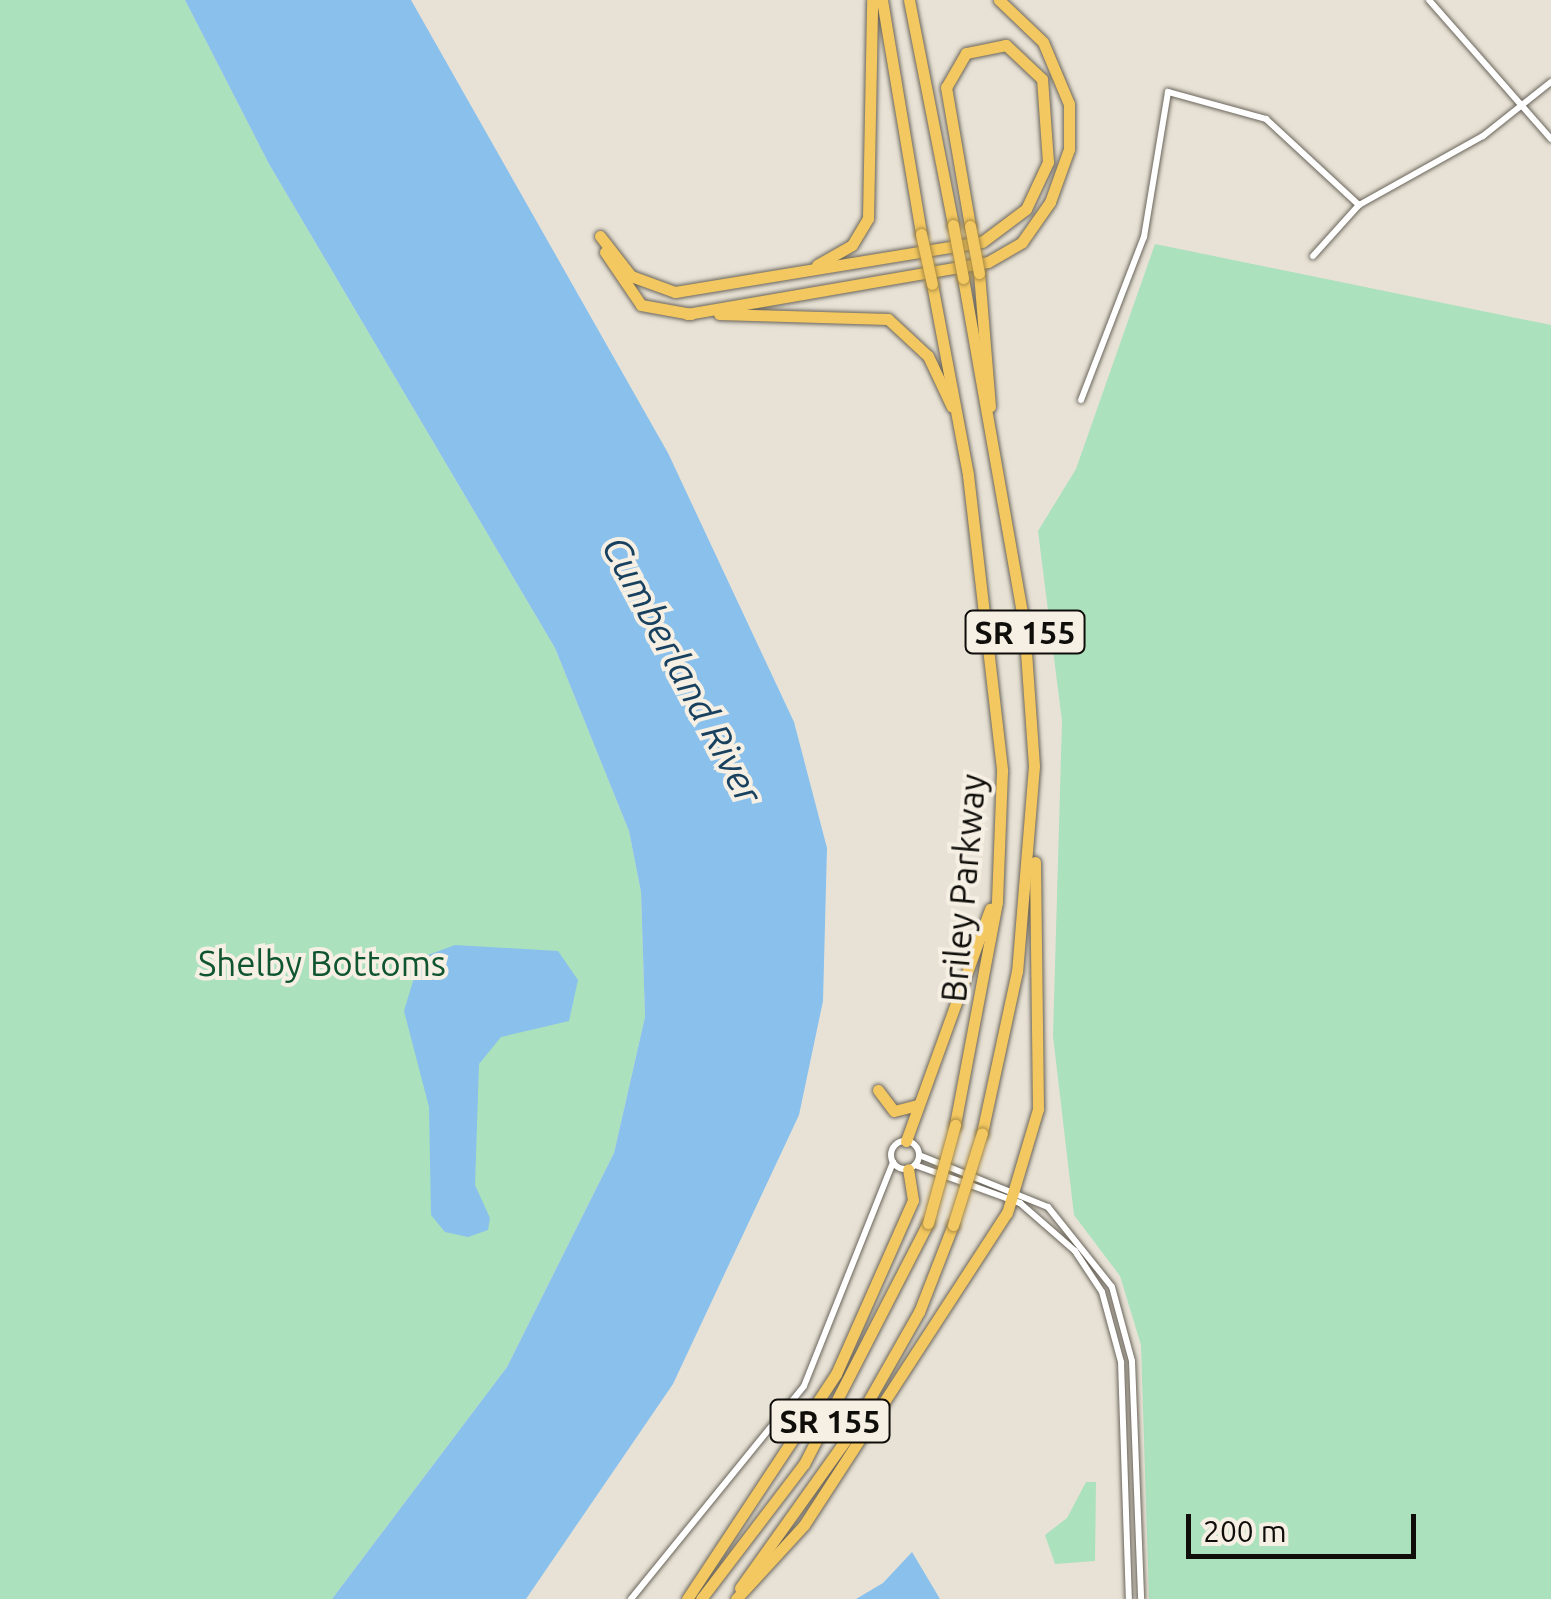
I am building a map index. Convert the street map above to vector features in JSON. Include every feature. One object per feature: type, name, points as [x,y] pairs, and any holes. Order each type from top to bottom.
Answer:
[{"type":"highway","points":[[782,276],[834,258],[868,218],[872,0]]},
{"type":"highway","name":"Briley Parkway","points":[[701,1599],[804,1464],[928,1223],[986,977],[1002,806],[1000,724],[960,424],[921,234],[882,0]]},
{"type":"highway","name":"Briley Parkway","points":[[734,1599],[848,1435],[918,1312],[953,1225],[982,1133],[1033,849],[1032,694],[988,416],[909,0]]},
{"type":"highway","points":[[688,314],[988,262],[1022,242],[1050,202],[1069,149],[1069,104],[1043,42],[999,0]]},
{"type":"highway","points":[[960,424],[928,356],[888,319],[688,314],[652,308],[616,280],[600,236],[631,276],[658,290],[782,276],[982,242],[1008,228],[1040,187],[1050,129],[1034,62],[1006,45],[966,53],[946,88],[970,226],[979,274],[994,388],[988,416]]},
{"type":"highway","points":[[652,308],[658,290]]},
{"type":"highway","points":[[906,1141],[975,964],[1002,806]]},
{"type":"highway","points":[[734,1599],[804,1525],[986,1258],[1014,1193],[1038,1109],[1041,898],[1033,849]]},
{"type":"highway","points":[[878,1090],[897,1112],[921,1101]]},
{"type":"highway","points":[[687,1599],[836,1374],[913,1200],[908,1168]]},
{"type":"street","points":[[1429,0],[1551,139]]},
{"type":"street","points":[[1313,256],[1359,205],[1522,106],[1551,82]]},
{"type":"street","points":[[1081,400],[1144,237],[1168,92],[1266,120],[1333,174],[1359,205]]},
{"type":"street","points":[[630,1599],[804,1386],[883,1190],[894,1147],[906,1141],[919,1156],[1014,1193],[1084,1244],[1122,1311],[1132,1361],[1141,1599]]},
{"type":"street","points":[[883,1190],[919,1156]]},
{"type":"street","points":[[893,1162],[1014,1193],[1075,1251],[1111,1314],[1130,1599]]},
{"type":"green space","name":"Shelby Bottoms","points":[[0,0],[185,0],[269,164],[555,648],[629,831],[641,892],[645,1017],[614,1153],[507,1367],[332,1599],[0,1599]]},
{"type":"green space","points":[[1155,244],[1551,325],[1551,1599],[1149,1599],[1141,1345],[1120,1276],[1074,1215],[1053,1036],[1062,721],[1038,531],[1076,469]]},
{"type":"green space","points":[[1086,1482],[1096,1482],[1095,1561],[1055,1564],[1045,1535],[1067,1518]]},
{"type":"water","name":"Cumberland River","points":[[185,0],[411,0],[668,453],[794,722],[827,848],[823,1001],[799,1115],[673,1384],[526,1599],[332,1599],[507,1367],[614,1153],[645,1017],[641,892],[629,831],[555,648],[269,164]]},
{"type":"water","points":[[455,945],[558,951],[578,980],[569,1021],[501,1037],[479,1064],[475,1185],[490,1218],[488,1230],[468,1237],[445,1232],[431,1215],[429,1107],[404,1011],[420,958]]},
{"type":"water","points":[[912,1552],[940,1599],[856,1599],[883,1583]]}]
